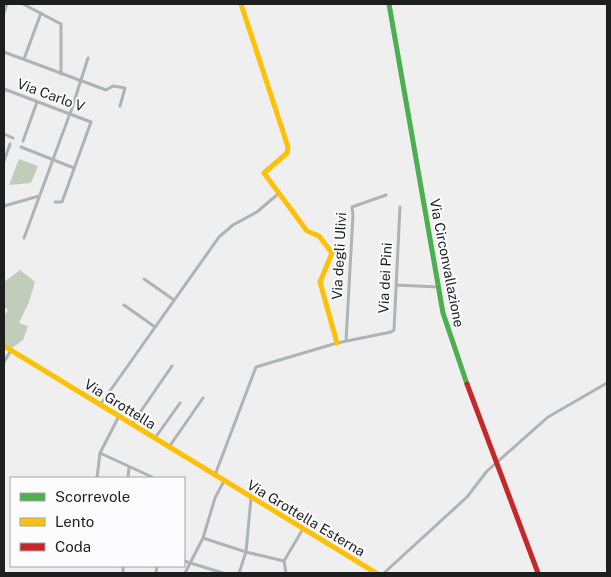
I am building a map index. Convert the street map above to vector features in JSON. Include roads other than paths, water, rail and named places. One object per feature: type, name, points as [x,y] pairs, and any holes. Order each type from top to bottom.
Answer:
[{"type":"street","points":[[4,13],[7,4]]},
{"type":"street","points":[[23,4],[61,24],[61,74]]},
{"type":"street","points":[[241,4],[288,147],[287,152],[264,173],[307,231],[319,236],[332,253],[320,282],[337,343]]},
{"type":"street","name":"Via Circonvallazione","points":[[389,4],[443,313],[453,346],[538,573]]},
{"type":"street","points":[[24,60],[41,13]]},
{"type":"street","points":[[4,52],[106,90],[113,86],[125,88],[120,106]]},
{"type":"street","points":[[24,238],[70,114],[88,58]]},
{"type":"street","name":"Via Carlo V","points":[[4,90],[91,122],[74,168]]},
{"type":"street","points":[[23,142],[37,102]]},
{"type":"street","points":[[4,134],[13,138]]},
{"type":"street","points":[[4,161],[10,144]]},
{"type":"street","points":[[21,147],[74,168],[62,202],[55,202]]},
{"type":"street","points":[[100,404],[219,237],[233,225],[257,212],[278,194]]},
{"type":"street","name":"Via degli Ulivi","points":[[346,342],[353,215],[351,208],[386,195]]},
{"type":"street","points":[[4,206],[39,196]]},
{"type":"street","name":"Via dei Pini","points":[[346,342],[394,330],[400,207]]},
{"type":"street","points":[[144,279],[174,300]]},
{"type":"street","points":[[396,285],[438,287]]},
{"type":"street","points":[[124,305],[155,327]]},
{"type":"street","points":[[214,476],[256,368],[337,343],[346,342]]},
{"type":"street","name":"Via Grottella","points":[[4,346],[224,481]]},
{"type":"street","points":[[4,362],[11,350]]},
{"type":"street","points":[[132,424],[172,366]]},
{"type":"street","points":[[384,573],[467,497],[496,462],[548,417],[607,384]]},
{"type":"street","points":[[169,447],[203,398]]},
{"type":"street","points":[[155,438],[180,403]]},
{"type":"street","points":[[97,477],[100,453],[119,416]]},
{"type":"street","points":[[100,453],[152,477]]},
{"type":"street","points":[[128,477],[129,467]]},
{"type":"street","points":[[185,573],[203,538],[215,498],[224,481]]},
{"type":"street","name":"Via Grottella Esterna","points":[[224,481],[376,573]]},
{"type":"street","points":[[239,573],[246,552],[251,498]]},
{"type":"street","points":[[286,573],[284,561],[303,529]]},
{"type":"street","points":[[203,538],[246,552],[284,561]]},
{"type":"street","points":[[185,561],[223,573]]}]
